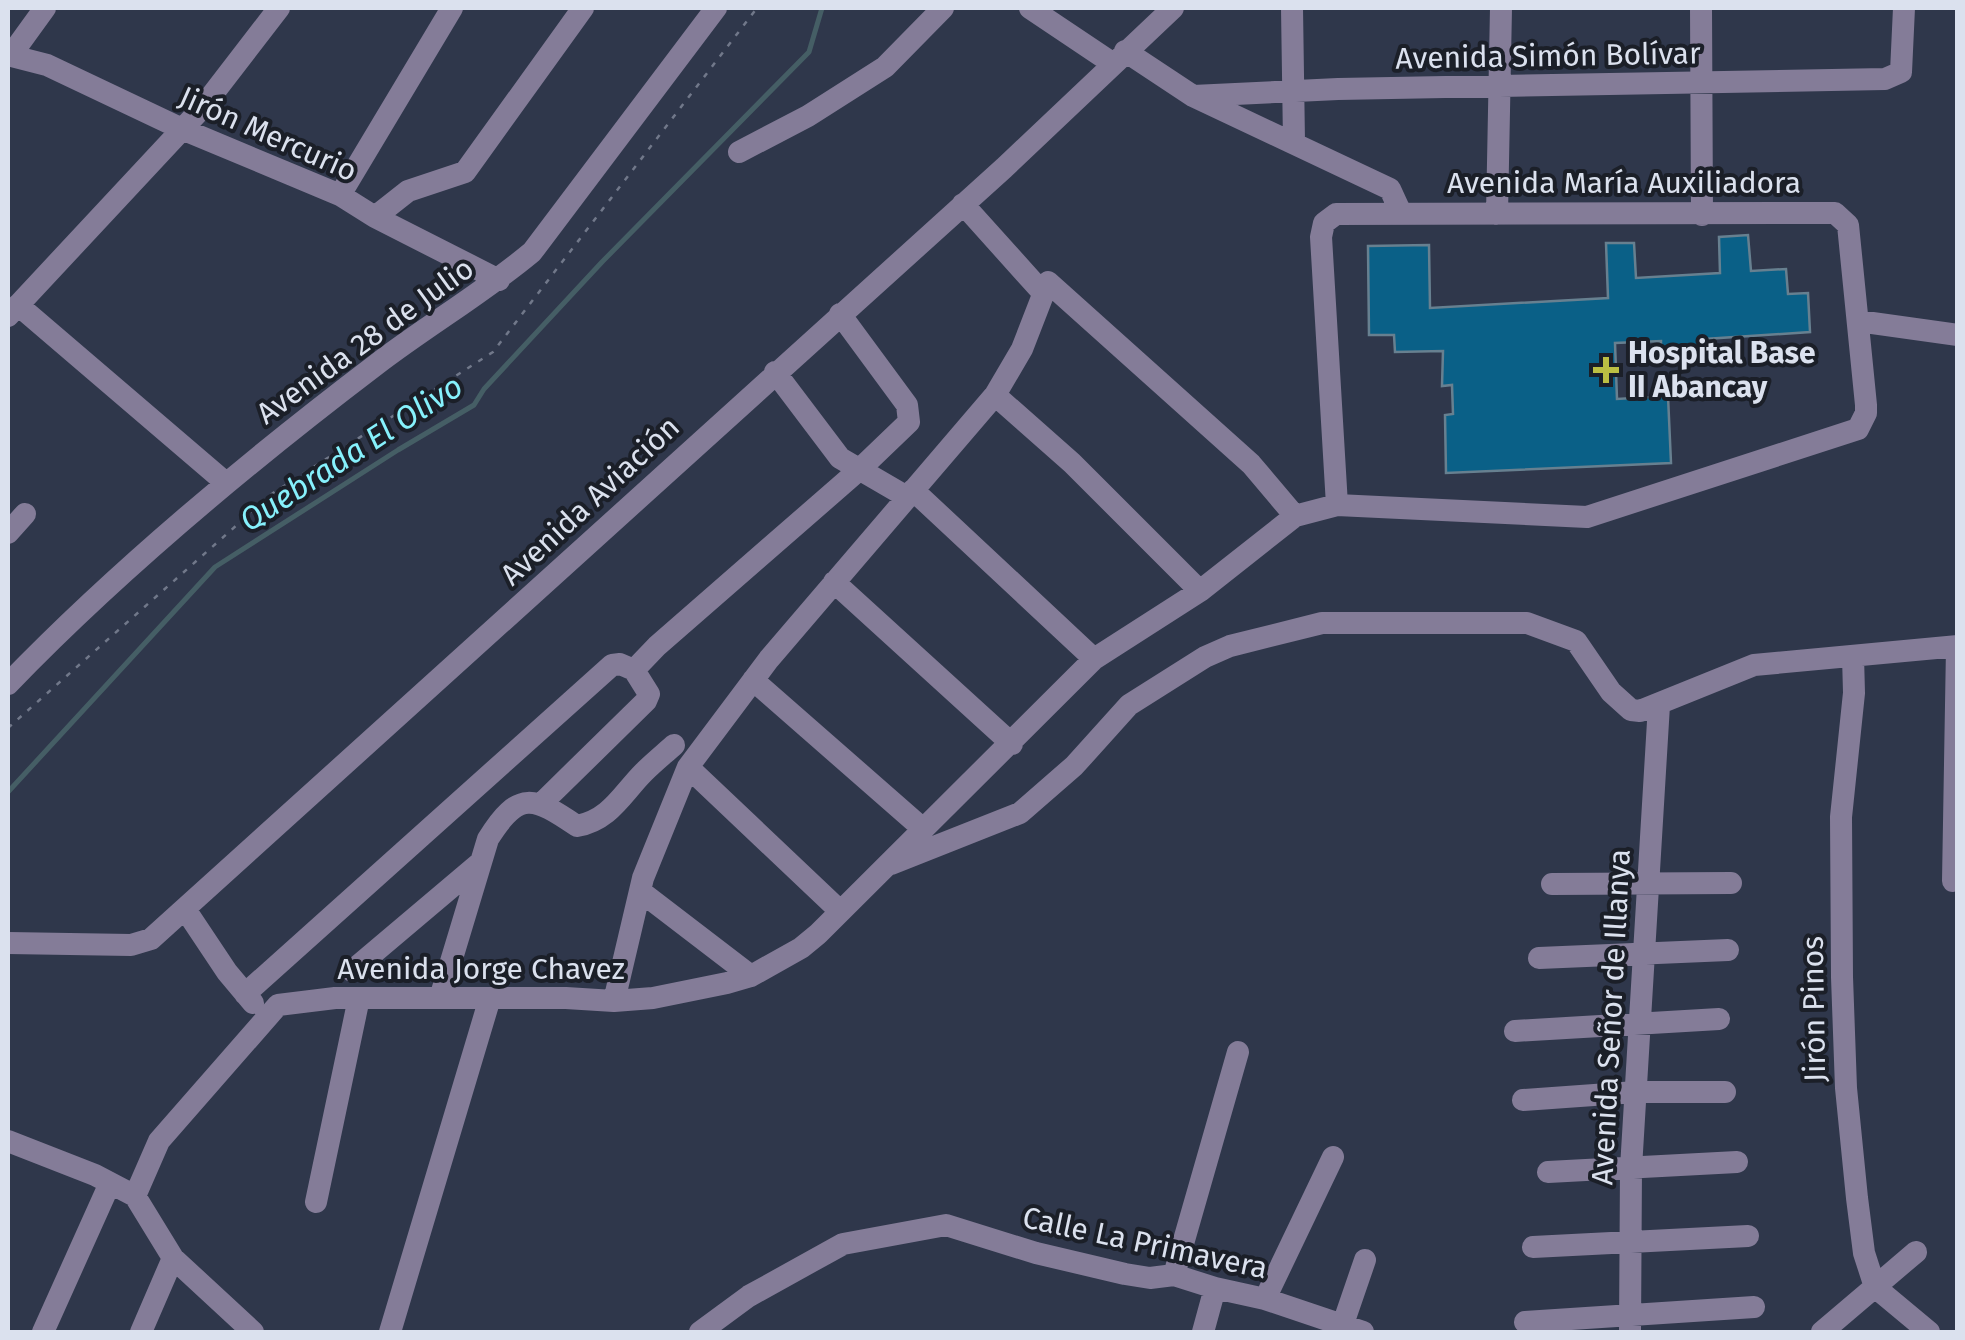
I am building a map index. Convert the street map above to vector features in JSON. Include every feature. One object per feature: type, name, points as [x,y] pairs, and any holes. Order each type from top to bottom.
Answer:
[{"type":"street","points":[[9,55],[45,8]]},
{"type":"street","points":[[226,484],[13,311],[182,130],[279,8]]},
{"type":"street","points":[[340,195],[452,8]]},
{"type":"street","points":[[375,218],[408,191],[464,172],[583,8]]},
{"type":"street","name":"Avenida 28 de Julio","points":[[8,684],[46,645],[226,484],[403,344],[499,280],[544,239],[716,8]]},
{"type":"street","points":[[739,152],[808,116],[885,66],[943,8]]},
{"type":"street","points":[[1030,8],[1193,96],[1390,190],[1401,213]]},
{"type":"street","name":"Avenida Aviación","points":[[8,942],[132,946],[150,939],[963,204],[1173,8]]},
{"type":"street","points":[[1292,8],[1294,142]]},
{"type":"street","points":[[1498,214],[1502,8]]},
{"type":"street","points":[[1701,8],[1702,215]]},
{"type":"street","name":"Avenida Simón Bolívar","points":[[1193,96],[1884,80],[1902,72],[1904,8]]},
{"type":"street","name":"Jirón Mercurio","points":[[9,55],[47,65],[182,130],[340,195],[375,218],[499,280]]},
{"type":"street","points":[[963,204],[1043,294]]},
{"type":"street","name":"Avenida María Auxiliadora","points":[[1337,505],[1321,237],[1324,223],[1336,214],[1835,213],[1845,218],[1848,226],[1858,320]]},
{"type":"street","points":[[614,1002],[640,890],[688,768],[753,680],[996,395],[1022,349],[1048,282],[1251,464],[1295,516],[1337,505],[1586,517],[1858,429],[1866,413],[1858,320],[1958,335]]},
{"type":"street","points":[[634,670],[909,422],[910,410],[840,314]]},
{"type":"street","points":[[775,372],[840,458],[910,494],[1094,659]]},
{"type":"street","points":[[996,395],[1072,463],[1200,591]]},
{"type":"street","points":[[8,533],[25,514]]},
{"type":"street","name":"Avenida Jorge Chavez","points":[[264,1017],[278,1004],[359,998],[614,1002],[672,994],[750,976],[801,948],[1094,659],[1200,591],[1295,516]]},
{"type":"street","points":[[834,582],[1012,744]]},
{"type":"street","points":[[883,867],[1020,813],[1074,766],[1129,706],[1205,657],[1230,646],[1322,623],[1527,622],[1576,641],[1611,692],[1631,710],[1659,704],[1754,666],[1957,646],[1952,880]]},
{"type":"street","name":"Jirón Pinos","points":[[1852,656],[1854,693],[1841,817],[1843,1033],[1856,1198],[1864,1253],[1875,1287]]},
{"type":"street","points":[[245,994],[612,665],[634,670],[649,694],[648,699],[542,802]]},
{"type":"street","points":[[753,680],[922,828]]},
{"type":"street","name":"Avenida Señor de Illanya","points":[[1630,1324],[1631,1168],[1659,704]]},
{"type":"street","points":[[440,998],[488,839],[512,809],[526,802],[542,802],[577,826],[592,823],[608,814],[642,774],[674,745]]},
{"type":"street","points":[[688,768],[840,911]]},
{"type":"street","points":[[352,971],[481,862]]},
{"type":"street","points":[[1552,884],[1731,883]]},
{"type":"street","points":[[640,890],[750,976]]},
{"type":"street","points":[[135,1196],[159,1141],[264,1017],[186,909]]},
{"type":"street","points":[[1540,958],[1728,950]]},
{"type":"street","points":[[316,1202],[359,998]]},
{"type":"street","points":[[390,1332],[490,998]]},
{"type":"street","points":[[1515,1030],[1720,1019]]},
{"type":"street","points":[[1174,1274],[1238,1052]]},
{"type":"street","points":[[1523,1100],[1636,1092],[1726,1092]]},
{"type":"street","points":[[8,1140],[135,1196],[173,1258],[246,1329]]},
{"type":"street","points":[[1264,1299],[1333,1157]]},
{"type":"street","points":[[1548,1172],[1737,1162]]},
{"type":"street","points":[[43,1332],[110,1183]]},
{"type":"street","name":"Calle La Primavera","points":[[700,1332],[749,1296],[843,1244],[946,1224],[1036,1253],[1126,1274],[1150,1278],[1174,1274],[1353,1328]]},
{"type":"street","points":[[1534,1247],[1748,1236]]},
{"type":"street","points":[[1822,1332],[1916,1252]]},
{"type":"street","points":[[141,1332],[173,1258]]},
{"type":"street","points":[[1353,1328],[1365,1260]]},
{"type":"street","points":[[1875,1287],[1928,1332]]},
{"type":"street","points":[[1204,1332],[1215,1288]]},
{"type":"street","points":[[1525,1322],[1630,1324],[1754,1307]]},
{"type":"path","points":[[8,728],[272,493],[493,352],[756,8]]},
{"type":"building","points":[[1748,235],[1751,271],[1786,269],[1788,294],[1808,293],[1810,332],[1705,339],[1705,355],[1661,357],[1661,341],[1615,343],[1617,399],[1668,396],[1671,463],[1446,473],[1445,415],[1453,414],[1452,385],[1442,386],[1443,351],[1395,352],[1394,335],[1369,335],[1368,246],[1429,245],[1430,308],[1608,298],[1606,243],[1634,243],[1636,278],[1720,273],[1719,237]]},
{"type":"waterway","name":"Quebrada El Olivo","points":[[8,792],[215,567],[474,405],[484,389],[602,262],[809,52],[822,8]]},
{"type":"place","name":"Hospital Base II Abancay","points":[[1606,370]]}]
